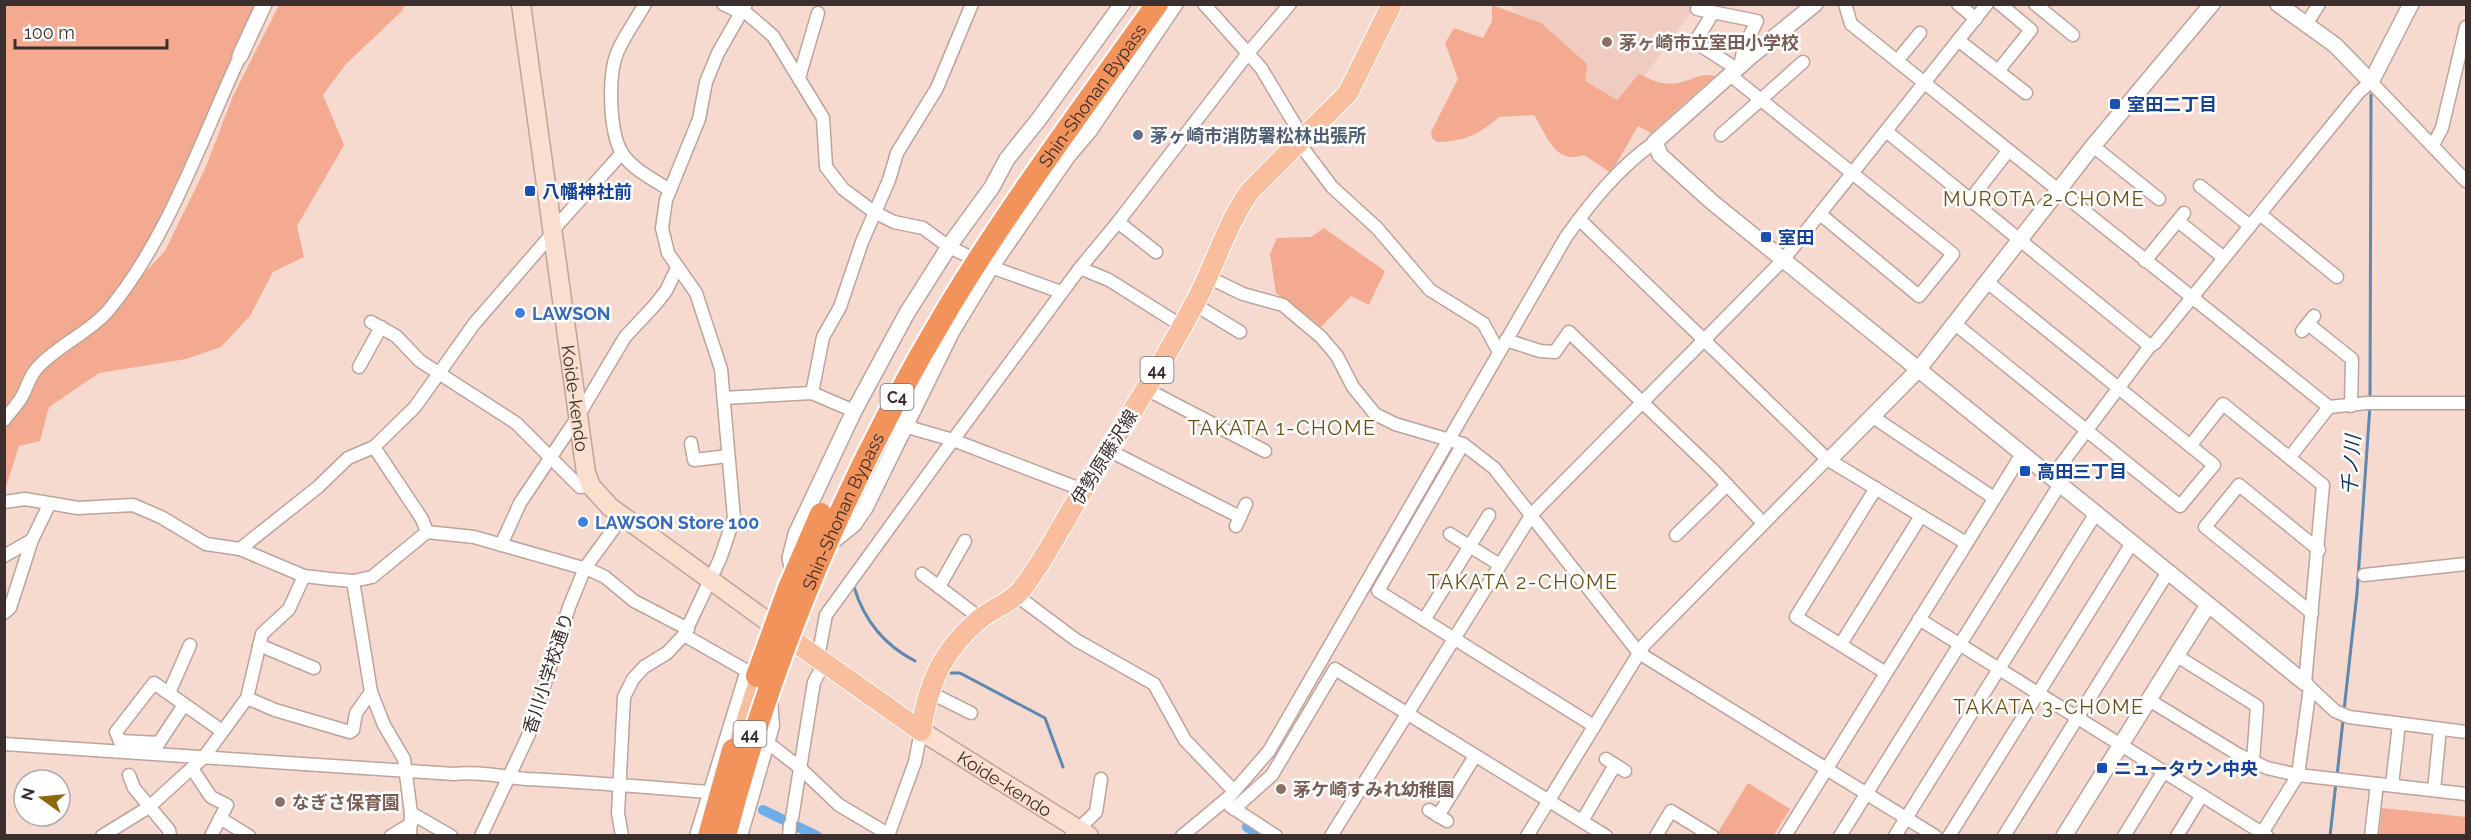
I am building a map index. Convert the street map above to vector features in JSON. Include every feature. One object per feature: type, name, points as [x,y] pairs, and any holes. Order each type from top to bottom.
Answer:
[{"type":"highway","name":"Shin-Shonan Bypass","points":[[711,836],[742,720],[775,624],[804,552],[848,457],[890,378],[956,267],[1139,4]]},
{"type":"highway","name":"Shin-Shonan Bypass","points":[[724,836],[756,725],[790,630],[835,521],[876,436],[951,303],[983,253],[1158,4]]},
{"type":"main road","name":"Koide-kendo","points":[[521,4],[582,459],[591,486],[599,496],[623,516],[781,631]]},
{"type":"main road","name":"伊勢原藤沢線","points":[[921,731],[927,691],[944,659],[981,618],[1016,595],[1110,451],[1146,389],[1208,277],[1241,202],[1347,93],[1392,4]]},
{"type":"main road","name":"44","points":[[711,836],[757,680],[781,631]]},
{"type":"main road","points":[[781,631],[921,731]]},
{"type":"main road","name":"44","points":[[724,836],[757,680]]},
{"type":"main road","name":"Koide-kendo","points":[[921,731],[1079,833]]},
{"type":"street","points":[[4,420],[22,397],[29,378],[38,366],[105,313],[127,284],[173,203],[264,4]]},
{"type":"street","points":[[645,4],[613,64],[614,126],[622,153],[648,176],[670,190]]},
{"type":"street","points":[[723,4],[744,9],[773,36],[823,118],[824,156],[832,178],[874,212],[894,222],[923,228],[949,247],[991,267],[1061,292]]},
{"type":"street","points":[[812,393],[823,337],[840,307],[874,212],[889,180],[897,153],[937,88],[972,4]]},
{"type":"street","points":[[781,631],[795,582],[790,558],[793,540],[854,411],[907,314],[949,247],[992,187],[1007,159],[1040,119],[1122,4]]},
{"type":"street","points":[[781,631],[820,552],[854,524],[865,508],[904,426],[937,366],[952,331],[991,267],[1067,157],[1089,131],[1175,4]]},
{"type":"street","points":[[1204,4],[1249,52],[1323,177],[1377,228],[1430,290],[1483,323],[1499,352]]},
{"type":"street","points":[[790,826],[814,682],[821,660],[826,615],[1061,292],[1249,52],[1290,4]]},
{"type":"street","points":[[1229,805],[1233,790],[1269,751],[1499,352],[1579,219],[1638,153],[1654,142],[1815,4]]},
{"type":"street","points":[[1845,4],[1851,24],[2330,407],[2371,403],[2466,403]]},
{"type":"street","points":[[1958,4],[1976,19]]},
{"type":"street","points":[[1331,836],[1532,514],[1783,260],[1987,4]]},
{"type":"street","points":[[1998,71],[2031,30],[2000,4]]},
{"type":"street","points":[[2035,4],[2073,35]]},
{"type":"street","points":[[1527,836],[1640,653],[1763,523],[1873,417],[1918,370],[2093,146],[2212,4]]},
{"type":"street","points":[[2278,4],[2335,45],[2466,181]]},
{"type":"street","points":[[2307,23],[2319,4]]},
{"type":"street","points":[[1840,836],[1960,644],[2086,431],[2150,346],[2155,343],[2359,92],[2371,82],[2411,4]]},
{"type":"street","points":[[622,836],[618,813],[624,697],[628,687],[644,667],[667,653],[686,632],[734,518],[721,369],[696,293],[668,253],[662,228],[670,190],[699,119],[712,66],[744,9]]},
{"type":"street","points":[[1697,9],[1757,21],[1736,70]]},
{"type":"street","points":[[799,78],[818,13]]},
{"type":"street","points":[[1713,13],[1695,42],[1736,70],[1761,99],[1953,254],[1919,296],[1820,214]]},
{"type":"street","points":[[2433,145],[2442,128],[2466,27]]},
{"type":"street","points":[[1897,61],[1920,33]]},
{"type":"street","points":[[1958,40],[2026,93]]},
{"type":"street","points":[[1721,135],[1803,62]]},
{"type":"street","points":[[1886,131],[2150,346]]},
{"type":"street","points":[[1654,142],[1660,155],[1690,183],[2344,715],[2466,732]]},
{"type":"street","points":[[2093,146],[2159,198]]},
{"type":"street","points":[[1970,200],[2008,151]]},
{"type":"street","points":[[240,549],[318,487],[348,458],[374,447],[415,407],[474,324],[622,153]]},
{"type":"street","points":[[2200,186],[2250,226]]},
{"type":"street","points":[[2260,214],[2337,278]]},
{"type":"street","points":[[2145,261],[2181,217],[2224,258]]},
{"type":"street","points":[[1579,219],[1828,459],[1966,543]]},
{"type":"street","points":[[1118,222],[1156,252]]},
{"type":"street","points":[[501,545],[520,503],[577,418],[625,337],[654,306],[677,268]]},
{"type":"street","points":[[1080,268],[1109,280],[1182,326]]},
{"type":"street","points":[[1208,277],[1244,294],[1283,305],[1297,316],[1321,337],[1337,356],[1353,387],[1375,414],[1395,424],[1450,438],[1463,444],[1494,468],[1640,653],[1935,836]]},
{"type":"street","points":[[1954,323],[2180,506],[2214,465],[1986,281]]},
{"type":"street","points":[[1194,304],[1240,332]]},
{"type":"street","points":[[2308,324],[2352,359],[2351,405]]},
{"type":"street","points":[[359,367],[376,325],[396,336],[420,361],[516,423],[580,487],[591,486]]},
{"type":"street","points":[[1506,340],[1540,351],[1555,351],[1569,332],[1727,485],[1763,523]]},
{"type":"street","points":[[1146,389],[1265,452]]},
{"type":"street","points":[[723,398],[812,393],[854,411]]},
{"type":"street","points":[[1919,619],[2264,834],[2298,775],[2324,485],[2223,404],[2190,446]]},
{"type":"street","points":[[2290,457],[2330,407]]},
{"type":"street","points":[[1873,417],[1994,498]]},
{"type":"street","points":[[904,426],[953,440],[1083,490]]},
{"type":"street","points":[[691,443],[693,460],[728,456]]},
{"type":"street","points":[[1463,444],[1378,591],[1594,726]]},
{"type":"street","points":[[374,447],[422,519],[427,532]]},
{"type":"street","points":[[1110,451],[1238,522],[1246,504]]},
{"type":"street","points":[[1785,836],[2022,454]]},
{"type":"street","points":[[1676,535],[1727,485]]},
{"type":"street","points":[[2312,613],[2205,527],[2239,486],[2319,550]]},
{"type":"street","points":[[1876,488],[1796,617],[1886,673]]},
{"type":"street","points":[[4,502],[25,499],[49,505],[78,508],[133,505],[161,517],[206,544],[240,549],[304,576],[353,581],[372,578],[427,532],[474,537],[585,568],[605,577],[634,601],[686,632],[757,680],[772,699],[774,714],[768,743],[741,836]]},
{"type":"street","points":[[4,613],[10,608],[32,540],[49,505]]},
{"type":"street","points":[[1895,836],[2096,513]]},
{"type":"street","points":[[1424,620],[1489,515]]},
{"type":"street","name":"香川小学校通り","points":[[481,836],[529,734],[557,641],[585,568],[623,516]]},
{"type":"street","points":[[1840,644],[1921,516]]},
{"type":"street","points":[[1450,534],[1500,565]]},
{"type":"street","points":[[4,556],[32,540]]},
{"type":"street","points":[[940,585],[965,541]]},
{"type":"street","points":[[1949,836],[2132,543]]},
{"type":"street","points":[[2364,575],[2466,564]]},
{"type":"street","points":[[2004,836],[2168,572]]},
{"type":"street","points":[[922,574],[940,585],[981,618]]},
{"type":"street","points":[[102,836],[149,807],[193,770],[204,757],[247,698],[259,645],[268,627],[289,609],[304,576]]},
{"type":"street","points":[[353,581],[371,692],[384,724],[404,759],[411,824]]},
{"type":"street","points":[[1016,595],[1076,640],[1149,679],[1185,740],[1233,790]]},
{"type":"street","points":[[2064,836],[2208,605]]},
{"type":"street","points":[[169,693],[190,645]]},
{"type":"street","points":[[259,645],[314,668]]},
{"type":"street","points":[[2176,656],[2257,706],[2253,762]]},
{"type":"street","points":[[1182,836],[1272,775],[1335,669],[1606,836]]},
{"type":"street","points":[[696,836],[708,792],[757,680]]},
{"type":"street","points":[[122,746],[116,732],[154,683],[222,731]]},
{"type":"street","points":[[927,691],[971,713]]},
{"type":"street","points":[[247,698],[275,710],[350,732],[353,730],[356,713],[371,692]]},
{"type":"street","points":[[2149,700],[2253,762],[2298,775],[2466,794]]},
{"type":"street","points":[[156,748],[184,705]]},
{"type":"street","points":[[2392,785],[2399,724]]},
{"type":"street","points":[[2434,790],[2440,729]]},
{"type":"street","points":[[768,743],[799,767],[839,805],[888,835],[915,762],[921,731]]},
{"type":"street","points":[[4,744],[156,748],[204,757],[454,774],[467,772],[708,792]]},
{"type":"street","points":[[1438,816],[1475,756]]},
{"type":"street","points":[[1582,821],[1615,765]]},
{"type":"street","points":[[193,770],[211,797],[227,805],[211,836]]},
{"type":"street","points":[[2124,836],[2164,771]]},
{"type":"street","points":[[129,775],[134,788],[169,830],[170,836]]},
{"type":"street","points":[[1079,833],[1096,812],[1101,779]]},
{"type":"street","points":[[2371,836],[2377,784]]},
{"type":"street","points":[[2177,836],[2202,795]]},
{"type":"street","points":[[1229,805],[1276,836]]},
{"type":"street","points":[[1656,836],[1671,811],[1712,836]]},
{"type":"street","points":[[220,818],[249,836]]},
{"type":"street","points":[[391,836],[411,824],[451,836]]},
{"type":"shaded area","points":[[4,5],[257,5],[134,275],[82,330],[96,325],[165,251],[205,169],[233,96],[279,5],[405,5],[402,11],[346,64],[323,95],[344,145],[297,226],[304,257],[273,272],[250,316],[221,347],[186,359],[99,373],[49,407],[40,441],[19,446],[5,490]]},
{"type":"shaded area","points":[[1492,5],[1541,23],[1587,64],[1585,81],[1617,100],[1639,74],[1667,84],[1705,75],[1715,76],[1651,133],[1638,126],[1611,173],[1584,155],[1574,157],[1559,153],[1548,140],[1534,115],[1499,117],[1486,128],[1471,136],[1454,141],[1437,142],[1432,138],[1431,132],[1458,79],[1445,43],[1454,28],[1483,38],[1492,21]]},
{"type":"shaded area","name":"茅ヶ崎市立室田小学校","points":[[1509,5],[1710,5],[1705,8],[1694,8],[1620,110],[1579,77]]},
{"type":"shaded area","points":[[1324,228],[1385,271],[1369,305],[1351,296],[1321,327],[1276,293],[1270,254],[1277,238],[1311,237]]},
{"type":"shaded area","points":[[1748,783],[1790,809],[1774,835],[1720,836],[1717,834]]},
{"type":"shaded area","points":[[2382,808],[2466,817],[2466,835],[2379,835]]},
{"type":"waterway","name":"千ノ川","points":[[2370,399],[2371,95]]},
{"type":"waterway","name":"千ノ川","points":[[2344,710],[2357,593],[2370,406]]},
{"type":"waterway","points":[[854,587],[863,610],[877,630],[894,647],[915,661]]},
{"type":"waterway","points":[[951,673],[960,673],[1045,718],[1063,767]]},
{"type":"waterway","name":"千ノ川","points":[[2337,776],[2343,720]]},
{"type":"waterway","name":"千ノ川","points":[[2330,836],[2336,782]]},
{"type":"waterway","points":[[763,810],[817,836]]},
{"type":"waterway","points":[[1247,827],[1260,836]]},
{"type":"place","name":"茅ヶ崎市立室田小学校","points":[[1607,42]]},
{"type":"place","name":"室田二丁目","points":[[2115,104]]},
{"type":"place","name":"茅ヶ崎市消防署松林出張所","points":[[1138,135]]},
{"type":"place","name":"八幡神社前","points":[[530,191]]},
{"type":"place","name":"室田","points":[[1766,237]]},
{"type":"place","name":"LAWSON","points":[[520,313]]},
{"type":"place","name":"高田三丁目","points":[[2025,471]]},
{"type":"place","name":"LAWSON Store 100","points":[[583,522]]},
{"type":"place","name":"ニュータウン中央","points":[[2102,768]]},
{"type":"place","name":"茅ケ崎すみれ幼稚園","points":[[1281,789]]},
{"type":"place","name":"なぎさ保育園","points":[[280,802]]},
{"type":"district","name":"MUROTA 2-CHOME","points":[[2044,199]]},
{"type":"district","name":"TAKATA 1-CHOME","points":[[1282,428]]},
{"type":"district","name":"TAKATA 2-CHOME","points":[[1523,582]]},
{"type":"district","name":"TAKATA 3-CHOME","points":[[2049,707]]}]
